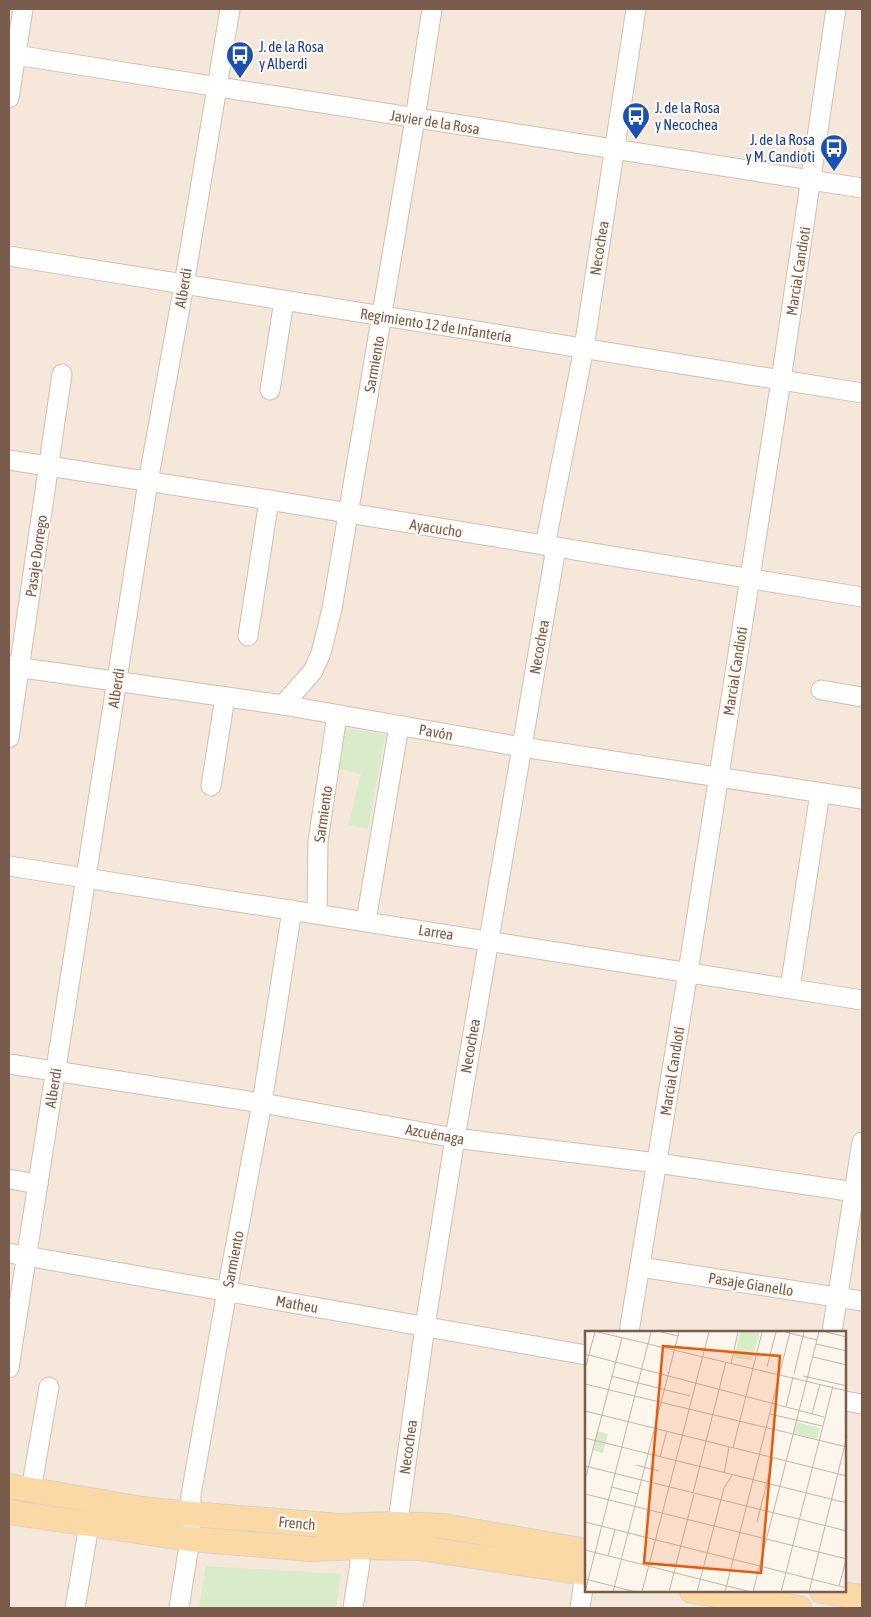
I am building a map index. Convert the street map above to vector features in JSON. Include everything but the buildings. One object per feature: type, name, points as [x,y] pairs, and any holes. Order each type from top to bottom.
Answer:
[{"type":"main road","name":"French","points":[[20,1488],[142,1509],[358,1536],[396,1535],[438,1550],[585,1566]]},
{"type":"main road","name":"French","points":[[9,1512],[190,1539],[311,1548],[358,1536]]},
{"type":"main road","points":[[700,1592],[790,1603]]},
{"type":"main road","points":[[829,1592],[862,1597]]},
{"type":"street","points":[[9,98],[12,54],[24,9]]},
{"type":"street","name":"Alberdi","points":[[9,1368],[18,1254],[38,1184],[148,482],[184,285],[230,9]]},
{"type":"street","name":"Sarmiento","points":[[283,705],[313,671],[321,653],[332,609],[432,9]]},
{"type":"street","name":"Necochea","points":[[396,1535],[425,1326],[522,747],[551,547],[584,348],[636,9]]},
{"type":"street","name":"Marcial Candioti","points":[[629,1331],[781,380],[836,9]]},
{"type":"street","name":"Javier de la Rosa","points":[[12,54],[862,188]]},
{"type":"street","name":"Regimiento 12 de Infantería","points":[[9,256],[862,393]]},
{"type":"street","points":[[270,390],[284,301]]},
{"type":"street","name":"Pasaje Dorrego","points":[[9,738],[15,667],[49,466],[62,374]]},
{"type":"street","name":"Ayacucho","points":[[9,460],[862,596]]},
{"type":"street","points":[[248,636],[269,500]]},
{"type":"street","name":"Pavón","points":[[15,667],[283,705],[522,747],[862,799]]},
{"type":"street","points":[[821,690],[862,697]]},
{"type":"street","points":[[211,786],[225,697]]},
{"type":"street","name":"Sarmiento","points":[[317,914],[318,841],[337,715]]},
{"type":"street","points":[[366,921],[399,726]]},
{"type":"street","points":[[790,988],[820,793]]},
{"type":"street","name":"Larrea","points":[[9,866],[862,1000]]},
{"type":"street","name":"Sarmiento","points":[[179,1608],[190,1539],[191,1495],[226,1291],[262,1103],[292,910]]},
{"type":"street","name":"Azcuénaga","points":[[9,1064],[262,1103],[455,1138],[657,1162],[858,1192]]},
{"type":"street","points":[[832,1331],[858,1192],[862,1142]]},
{"type":"street","points":[[9,1179],[38,1184]]},
{"type":"street","name":"Matheu","points":[[18,1254],[585,1355]]},
{"type":"street","name":"Pasaje Gianello","points":[[640,1267],[862,1301]]},
{"type":"street","points":[[20,1488],[49,1387]]},
{"type":"street","points":[[846,1400],[862,1404]]},
{"type":"street","points":[[75,1608],[88,1525]]},
{"type":"street","points":[[353,1608],[360,1563],[358,1536]]},
{"type":"street","points":[[580,1608],[585,1573]]},
{"type":"shaded area","points":[[9,9],[862,9],[862,1608],[9,1608]]},
{"type":"green space","points":[[344,728],[385,735],[368,829],[348,825],[361,774],[339,769]]},
{"type":"green space","points":[[206,1566],[341,1574],[336,1608],[199,1608]]},
{"type":"place","name":"J. de la Rosa y Alberdi","points":[[240,79]]},
{"type":"place","name":"J. de la Rosa y Necochea","points":[[636,140]]},
{"type":"place","name":"J. de la Rosa y M. Candioti","points":[[834,172]]}]
